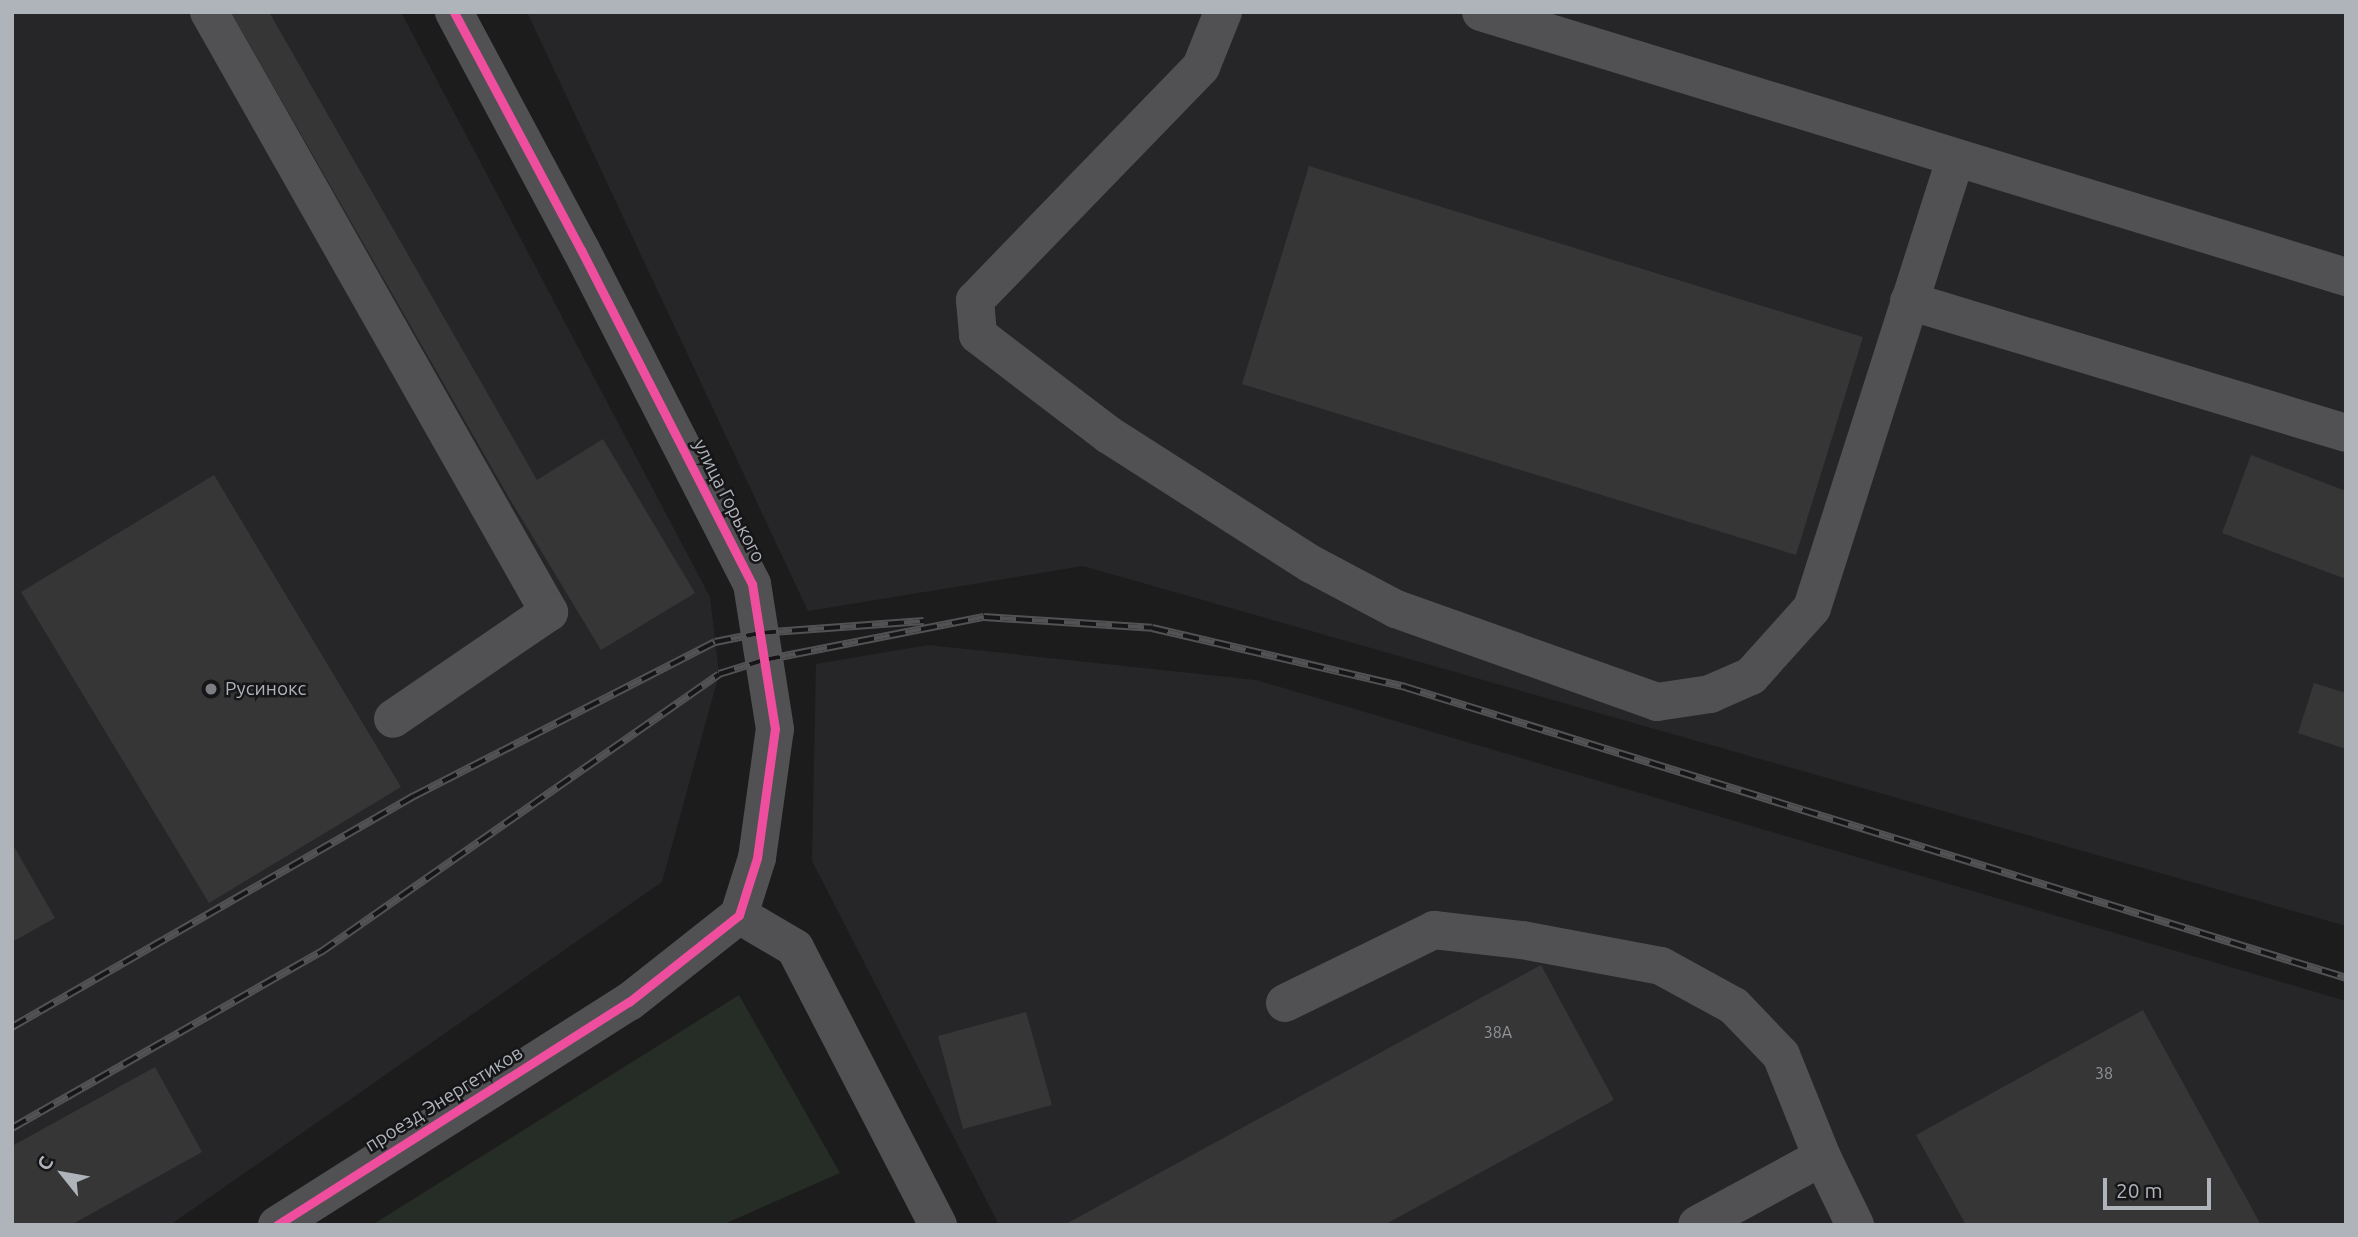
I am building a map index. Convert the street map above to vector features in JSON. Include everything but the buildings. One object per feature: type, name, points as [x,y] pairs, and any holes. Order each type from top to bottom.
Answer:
[{"type":"street","points":[[209,12],[549,612],[393,719]]},
{"type":"street","name":"улица Горького","points":[[454,12],[581,250],[752,584],[775,729],[757,858],[739,915]]},
{"type":"street","points":[[1223,12],[1201,67],[975,300],[978,335],[1144,458],[1311,564],[1396,609],[1657,702],[1710,694],[1751,676],[1812,608],[1956,158]]},
{"type":"street","points":[[1481,12],[2346,277]]},
{"type":"street","points":[[1909,301],[2346,433]]},
{"type":"street","points":[[739,915],[795,948],[937,1225]]},
{"type":"street","name":"проезд Энергетиков","points":[[277,1225],[629,1002],[739,915]]},
{"type":"street","points":[[1285,1003],[1434,930],[1522,940],[1661,967],[1734,1006],[1781,1055],[1822,1157],[1855,1225]]},
{"type":"street","points":[[1697,1225],[1822,1157]]},
{"type":"shaded area","points":[[12,12],[401,12],[710,597],[719,674],[662,882],[170,1225],[12,1225]]},
{"type":"shaded area","points":[[527,12],[2346,12],[2346,926],[1083,566],[808,611]]},
{"type":"shaded area","points":[[928,645],[1256,680],[2346,1001],[2346,1225],[999,1225],[812,861],[816,664]]},
{"type":"shaded area","points":[[739,995],[840,1173],[722,1225],[372,1225]]},
{"type":"railway","points":[[12,1128],[321,952],[719,674],[764,660],[984,617],[1152,628],[1405,687],[2346,978]]},
{"type":"railway","points":[[12,1027],[414,796],[715,642],[760,633],[924,621]]},
{"type":"cycle path","points":[[277,1225],[629,1002],[739,915],[757,858],[775,729],[752,584],[581,250],[454,12]]},
{"type":"place","name":"Русинокс","points":[[211,689]]}]
